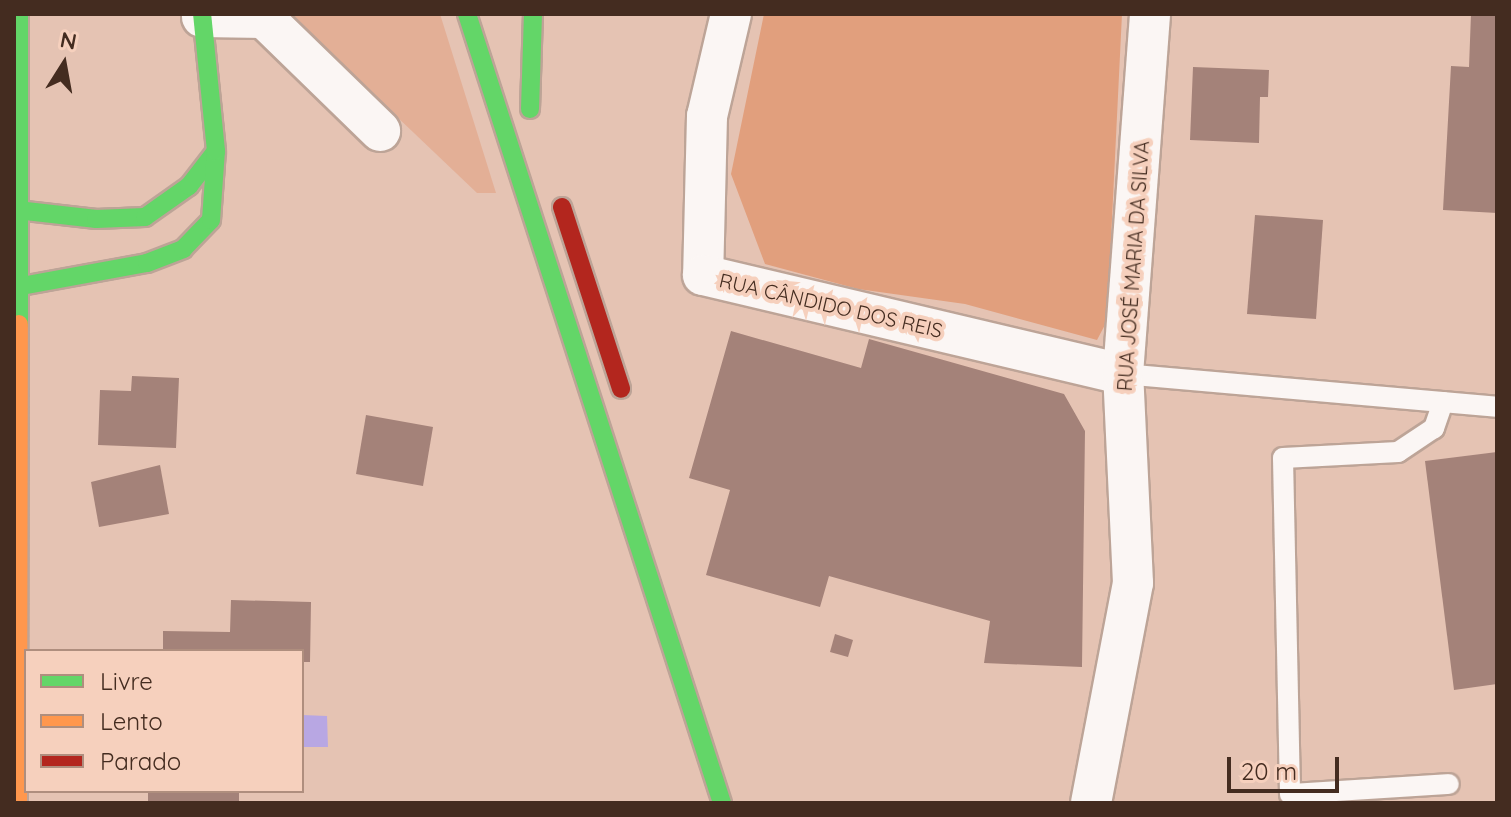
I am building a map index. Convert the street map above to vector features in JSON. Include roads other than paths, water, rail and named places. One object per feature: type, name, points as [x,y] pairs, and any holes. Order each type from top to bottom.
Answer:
[{"type":"main road","points":[[18,803],[16,287],[19,14]]},
{"type":"main road","points":[[467,14],[722,803]]},
{"type":"main road","points":[[512,55],[532,116],[533,14]]},
{"type":"main road","points":[[16,287],[147,263],[183,249],[211,220],[216,151],[202,16]]},
{"type":"main road","points":[[17,210],[96,219],[145,217],[189,186],[216,151]]},
{"type":"main road","points":[[554,182],[625,402]]},
{"type":"street","name":"RUA CÂNDIDO DOS REIS","points":[[731,14],[707,116],[703,275],[1123,374]]},
{"type":"street","name":"RUA JOSÉ MARIA DA SILVA","points":[[1091,803],[1133,583],[1123,374],[1150,14]]},
{"type":"street","points":[[202,16],[264,18],[380,131]]},
{"type":"lane","points":[[1123,374],[1497,407]]},
{"type":"lane","points":[[1443,402],[1434,428],[1398,452],[1283,458],[1290,794],[1449,784]]}]
